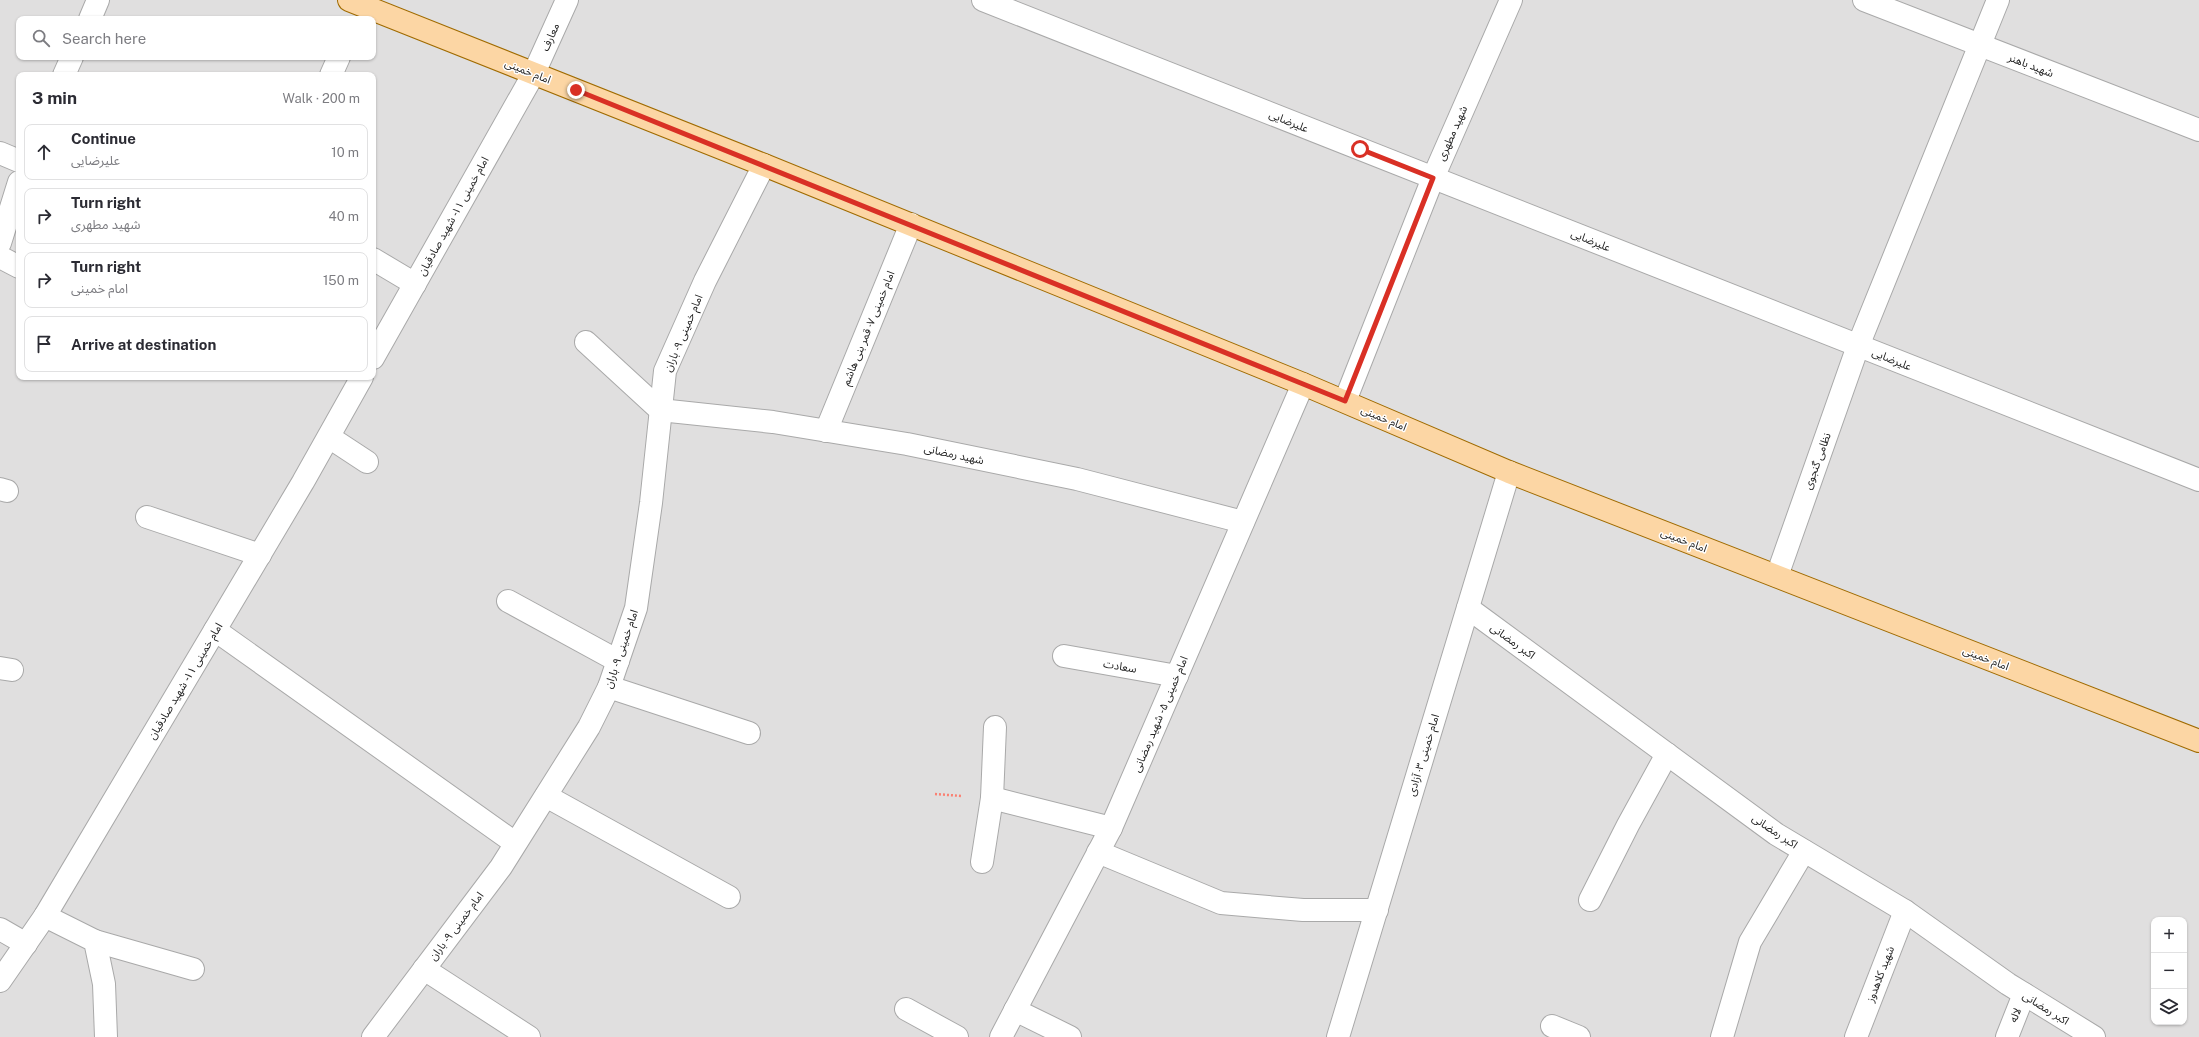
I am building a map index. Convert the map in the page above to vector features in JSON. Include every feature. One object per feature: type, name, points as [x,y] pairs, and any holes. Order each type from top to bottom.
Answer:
[{"type":"main road","name":"امام خمینی","points":[[356,8],[534,74],[911,224],[1345,401],[1509,472],[2199,741]]},
{"type":"street","points":[[91,16],[98,0]]},
{"type":"street","name":"معارف","points":[[534,74],[567,0]]},
{"type":"street","name":"علیرضایی","points":[[982,0],[2199,480]]},
{"type":"street","name":"شهید مطهری","points":[[1345,401],[1433,178],[1510,0]]},
{"type":"street","name":"شهید باهنر","points":[[1864,0],[2199,130]]},
{"type":"street","name":"نظامی گنجوی","points":[[1776,576],[1858,346],[1981,46],[1998,0]]},
{"type":"street","points":[[65,72],[71,60]]},
{"type":"street","points":[[332,72],[338,60]]},
{"type":"street","name":"امام خمینی ۱۱- شهید صادقیان","points":[[376,353],[534,74]]},
{"type":"street","points":[[0,153],[16,160]]},
{"type":"street","name":"امام خمینی ۹- باران","points":[[373,1037],[501,867],[589,727],[609,687],[636,608],[651,503],[665,371],[705,281],[764,165]]},
{"type":"street","points":[[0,243],[16,192]]},
{"type":"street","name":"امام خمینی ۷- قمر بنی هاشم","points":[[826,431],[911,224]]},
{"type":"street","points":[[0,256],[16,265]]},
{"type":"street","points":[[376,261],[415,284]]},
{"type":"street","points":[[586,342],[660,410]]},
{"type":"street","name":"امام خمینی ۱۱- شهید صادقیان","points":[[0,981],[45,916],[260,555],[360,380]]},
{"type":"street","name":"امام خمینی ۵ - شهید رمضانی","points":[[1001,1037],[1111,828],[1303,384]]},
{"type":"street","name":"شهید رمضانی","points":[[660,410],[773,422],[907,444],[1077,480],[1243,522]]},
{"type":"street","points":[[329,437],[367,462]]},
{"type":"street","name":"امام خمینی ۳- آزادی","points":[[1338,1037],[1509,472]]},
{"type":"street","points":[[147,517],[260,555]]},
{"type":"street","points":[[508,601],[618,661]]},
{"type":"street","name":"اکبر رمضانی","points":[[1468,608],[1776,834],[1905,911],[2024,994],[2094,1037]]},
{"type":"street","points":[[215,630],[515,843]]},
{"type":"street","name":"سعادت","points":[[1064,656],[1176,676]]},
{"type":"street","points":[[609,687],[749,733]]},
{"type":"street","points":[[982,862],[992,798],[995,727]]},
{"type":"street","points":[[1590,900],[1628,825],[1667,754]]},
{"type":"street","points":[[546,796],[729,897]]},
{"type":"street","points":[[992,798],[1111,828]]},
{"type":"street","points":[[1722,1037],[1750,942],[1804,851]]},
{"type":"street","points":[[1098,852],[1221,903],[1303,910],[1377,910]]},
{"type":"street","name":"شهید کلاهدوز","points":[[1856,1037],[1905,911]]},
{"type":"street","points":[[45,916],[95,941],[193,970]]},
{"type":"street","points":[[0,929],[26,944]]},
{"type":"street","points":[[95,941],[104,984],[106,1037]]},
{"type":"street","points":[[424,969],[529,1037]]},
{"type":"street","name":"لاله","points":[[2007,1037],[2024,994]]},
{"type":"street","points":[[906,1009],[957,1037]]},
{"type":"street","points":[[1015,1010],[1070,1037]]},
{"type":"street","points":[[1552,1026],[1580,1037]]},
{"type":"shaded area","points":[[0,0],[2199,0],[2199,1037],[0,1037]]},
{"type":"route","points":[[576,90],[1345,401],[1433,178],[1360,149]]}]
